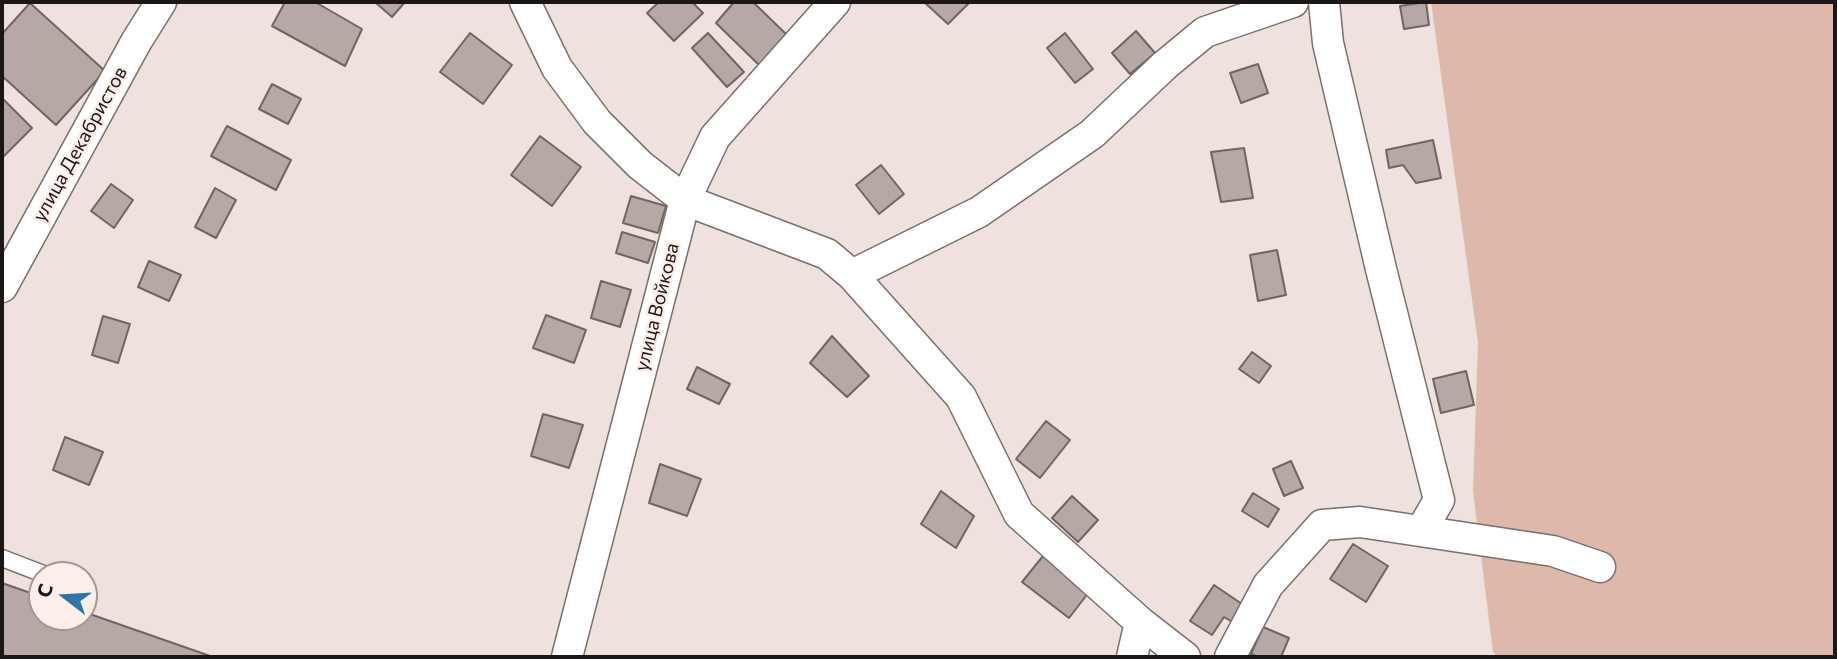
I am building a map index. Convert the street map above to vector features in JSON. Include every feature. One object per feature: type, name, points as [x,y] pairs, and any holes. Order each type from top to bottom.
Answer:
[{"type":"street","name":"улица Декабристов","points":[[2,287],[161,2]]},
{"type":"street","points":[[525,2],[557,68],[597,122],[640,165],[685,200],[827,254],[852,275],[961,397],[1018,514],[1140,622],[1185,657]]},
{"type":"street","name":"улица Войкова","points":[[567,657],[685,200],[715,137],[835,2]]},
{"type":"street","points":[[852,275],[979,212],[1013,189],[1092,134],[1165,65],[1205,32],[1293,2]]},
{"type":"street","points":[[1324,2],[1328,43],[1439,500],[1421,531]]},
{"type":"street","points":[[1230,657],[1268,585],[1322,525],[1360,522],[1421,531],[1553,551],[1600,567]]},
{"type":"street","points":[[1132,657],[1140,622]]},
{"type":"lane","points":[[2,558],[28,568]]},
{"type":"shaded area","points":[[1431,2],[1835,2],[1835,657],[1498,657],[1493,652],[1473,491],[1478,343]]},
{"type":"building","points":[[285,2],[315,2],[362,29],[345,66],[272,26]]},
{"type":"building","points":[[375,2],[405,2],[392,17]]},
{"type":"building","points":[[659,2],[692,2],[703,13],[674,41],[647,13]]},
{"type":"building","points":[[734,2],[753,2],[787,35],[759,65],[716,23]]},
{"type":"building","points":[[924,2],[970,2],[948,24]]},
{"type":"building","points":[[1426,2],[1429,25],[1404,29],[1400,6]]},
{"type":"building","points":[[30,3],[105,71],[56,125],[2,76],[2,34]]},
{"type":"building","points":[[1136,31],[1155,53],[1130,74],[1112,53]]},
{"type":"building","points":[[470,33],[512,65],[483,104],[440,72]]},
{"type":"building","points":[[708,33],[744,72],[727,87],[692,48]]},
{"type":"building","points":[[1065,33],[1093,69],[1075,83],[1047,48]]},
{"type":"building","points":[[1258,64],[1268,93],[1241,103],[1230,73]]},
{"type":"building","points":[[272,84],[301,99],[288,124],[259,109]]},
{"type":"building","points":[[4,100],[32,128],[2,158],[2,102]]},
{"type":"building","points":[[227,126],[291,160],[276,190],[211,156]]},
{"type":"building","points":[[540,136],[581,167],[552,206],[511,175]]},
{"type":"building","points":[[1433,140],[1441,178],[1416,183],[1403,165],[1389,168],[1386,150]]},
{"type":"building","points":[[1244,148],[1253,198],[1221,202],[1211,152]]},
{"type":"building","points":[[881,165],[904,194],[879,214],[856,185]]},
{"type":"building","points":[[111,184],[133,200],[114,228],[91,211]]},
{"type":"building","points":[[215,188],[236,200],[216,238],[195,227]]},
{"type":"building","points":[[631,196],[666,206],[658,233],[623,223]]},
{"type":"building","points":[[622,232],[655,242],[648,263],[616,253]]},
{"type":"building","points":[[1277,250],[1286,295],[1258,301],[1250,255]]},
{"type":"building","points":[[149,261],[181,275],[169,301],[138,287]]},
{"type":"building","points":[[601,281],[631,290],[620,327],[591,318]]},
{"type":"building","points":[[546,315],[586,330],[574,363],[533,348]]},
{"type":"building","points":[[103,316],[130,324],[118,363],[92,355]]},
{"type":"building","points":[[832,336],[869,376],[847,397],[810,363]]},
{"type":"building","points":[[1252,352],[1271,366],[1259,383],[1239,369]]},
{"type":"building","points":[[697,367],[730,384],[719,404],[687,389]]},
{"type":"building","points":[[1466,371],[1474,405],[1441,413],[1433,379]]},
{"type":"building","points":[[543,414],[583,425],[569,468],[531,456]]},
{"type":"building","points":[[1046,421],[1070,440],[1040,478],[1016,459]]},
{"type":"building","points":[[65,437],[103,452],[89,485],[53,470]]},
{"type":"building","points":[[1291,461],[1303,488],[1284,496],[1273,469]]},
{"type":"building","points":[[660,464],[701,479],[687,516],[649,503]]},
{"type":"building","points":[[941,491],[974,516],[956,548],[921,524]]},
{"type":"building","points":[[1253,493],[1279,509],[1268,527],[1242,511]]},
{"type":"building","points":[[1072,496],[1098,520],[1078,542],[1052,518]]},
{"type":"building","points":[[1353,544],[1388,566],[1366,602],[1330,579]]},
{"type":"building","points":[[1043,556],[1089,592],[1069,618],[1022,582]]},
{"type":"building","points":[[2,583],[28,592],[28,631],[98,631],[98,617],[213,657],[2,657]]},
{"type":"building","points":[[1214,585],[1245,606],[1234,623],[1224,617],[1212,635],[1190,621]]},
{"type":"building","points":[[1263,627],[1289,638],[1281,657],[1258,657],[1251,654]]}]
